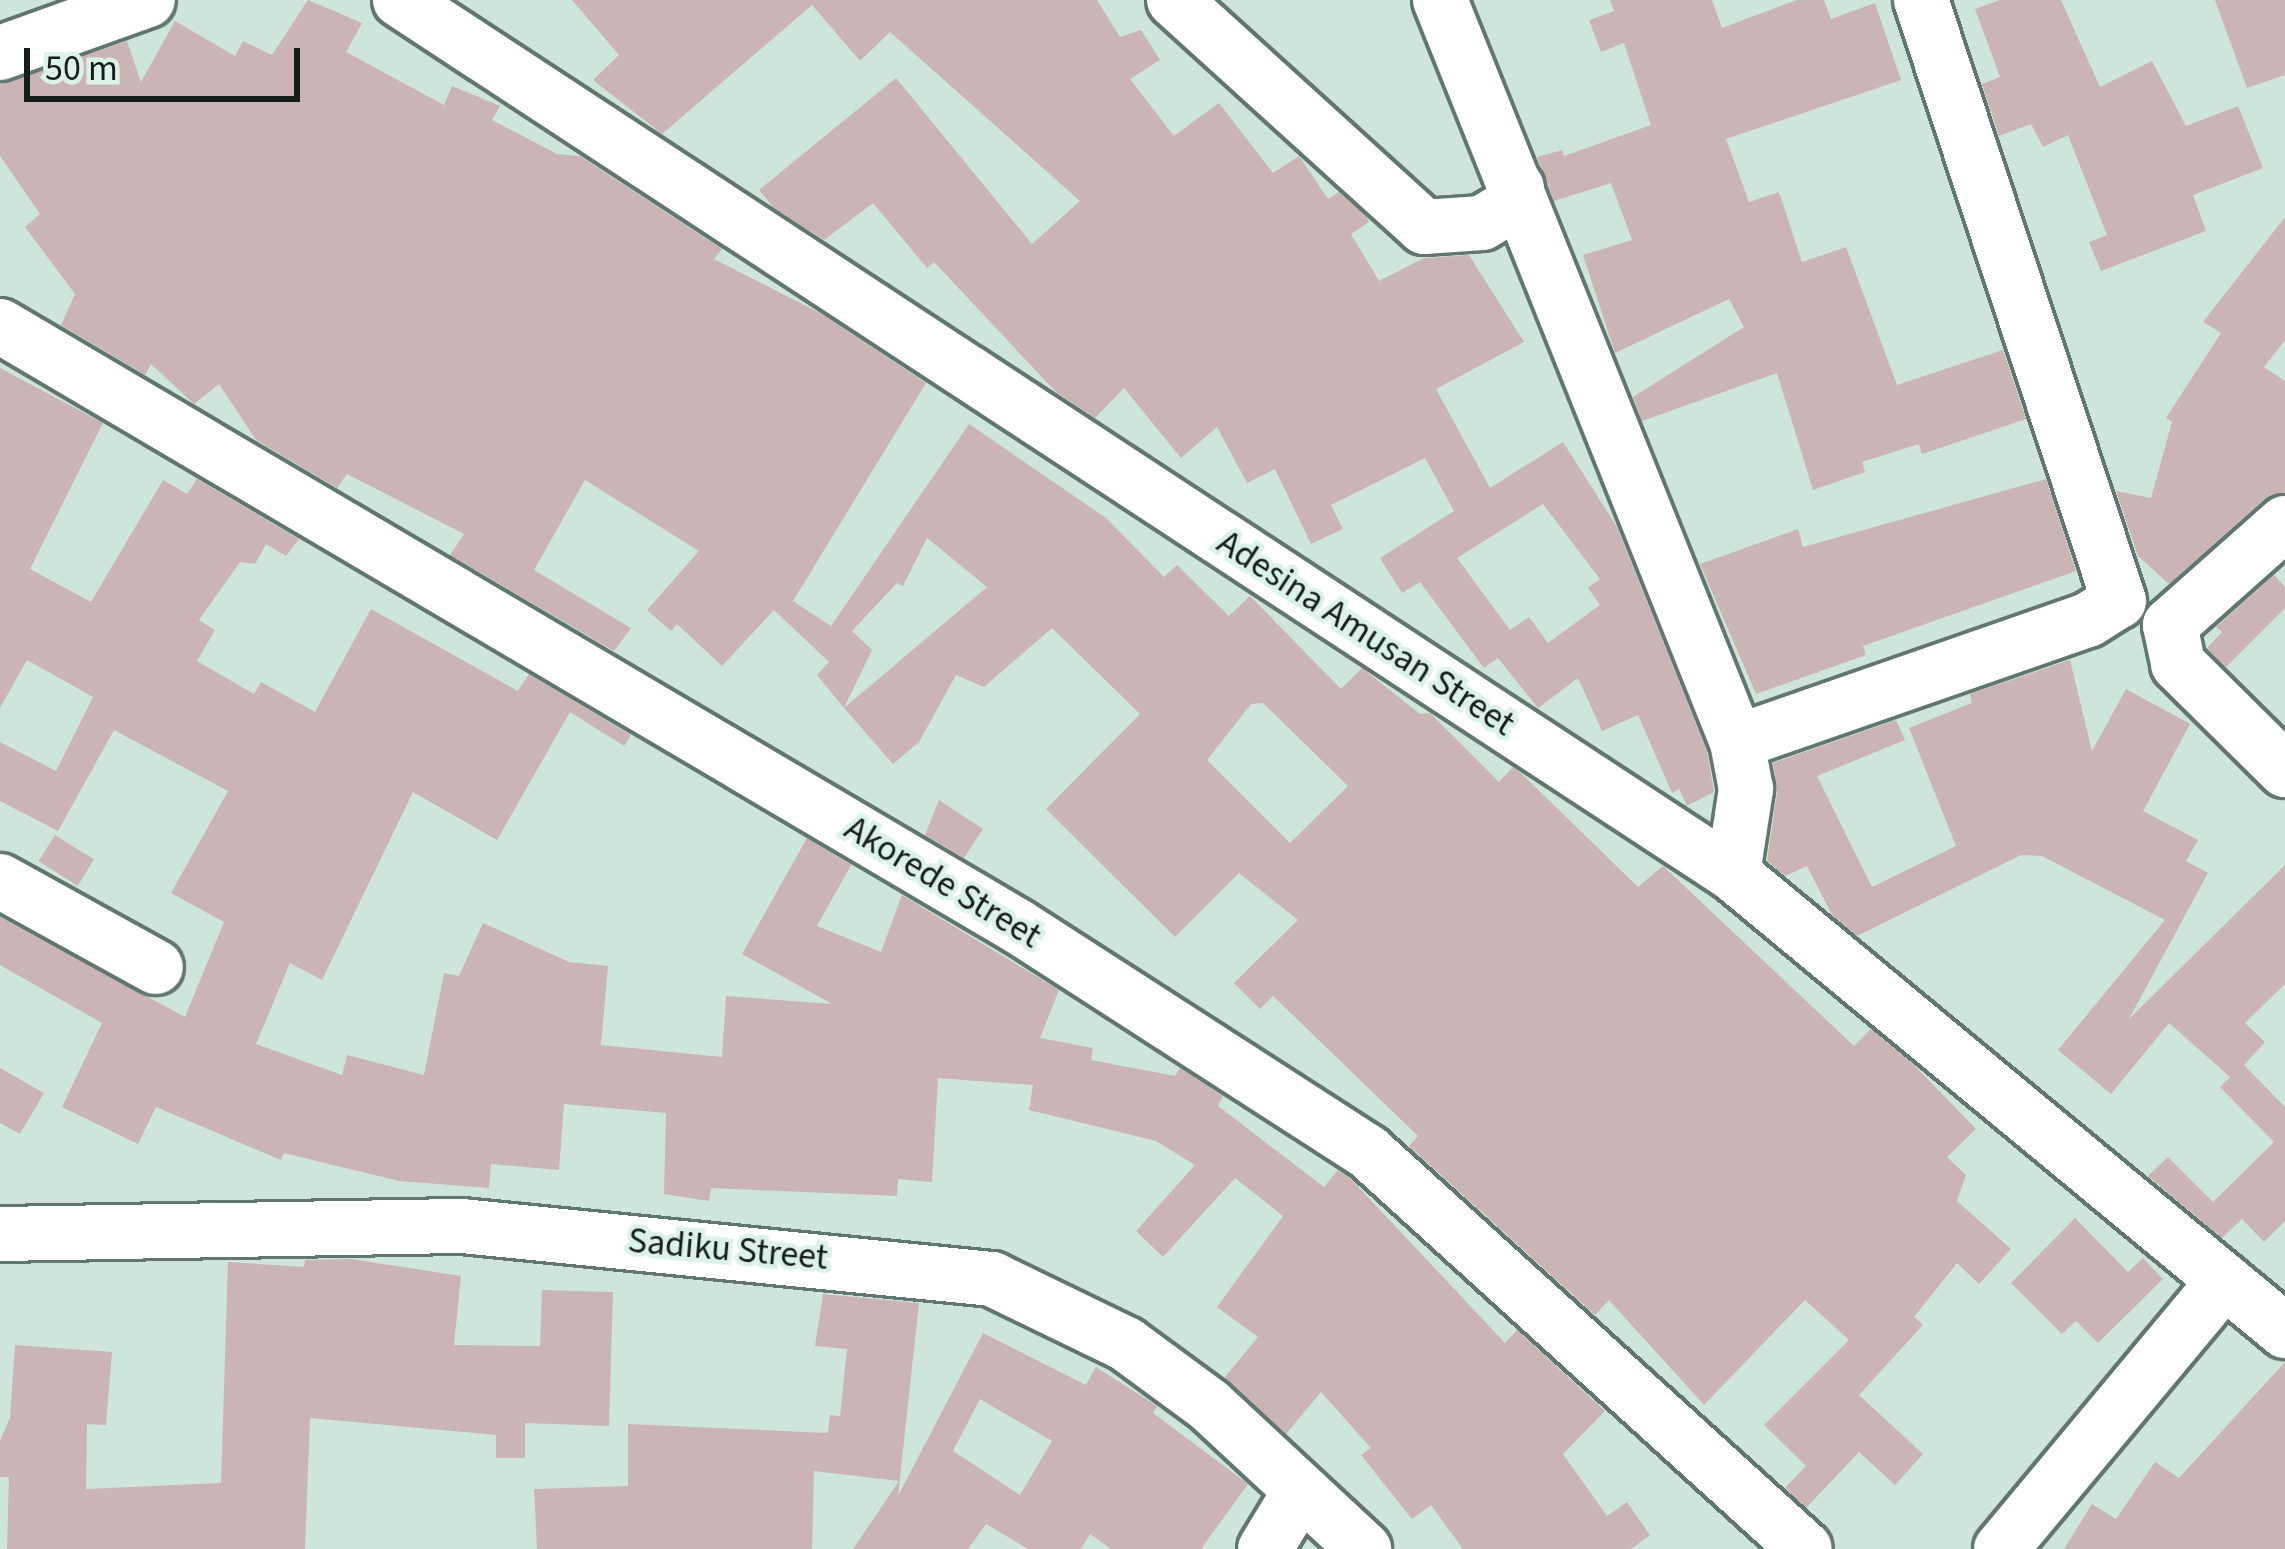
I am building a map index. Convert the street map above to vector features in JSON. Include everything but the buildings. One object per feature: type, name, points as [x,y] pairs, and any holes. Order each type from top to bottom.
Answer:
[{"type":"street","points":[[0,52],[148,0]]},
{"type":"street","name":"Adesina Amusan Street","points":[[400,0],[1733,874],[2285,1331]]},
{"type":"street","points":[[1174,0],[1424,227],[1482,224],[1512,205],[1516,188]]},
{"type":"street","points":[[1440,0],[1736,742],[1746,789],[1733,874]]},
{"type":"street","points":[[1736,742],[2088,620],[2120,601],[1921,0]]},
{"type":"street","name":"Akorede Street","points":[[0,326],[1019,927],[1368,1152],[1804,1549]]},
{"type":"street","points":[[2285,523],[2170,625],[2177,664],[2285,770]]},
{"type":"street","points":[[0,881],[156,968]]},
{"type":"street","name":"Sadiku Street","points":[[0,1234],[463,1226],[992,1279],[1126,1344],[1209,1405],[1364,1549]]},
{"type":"street","points":[[2001,1549],[2224,1281]]},
{"type":"street","points":[[1265,1549],[1300,1493]]}]
